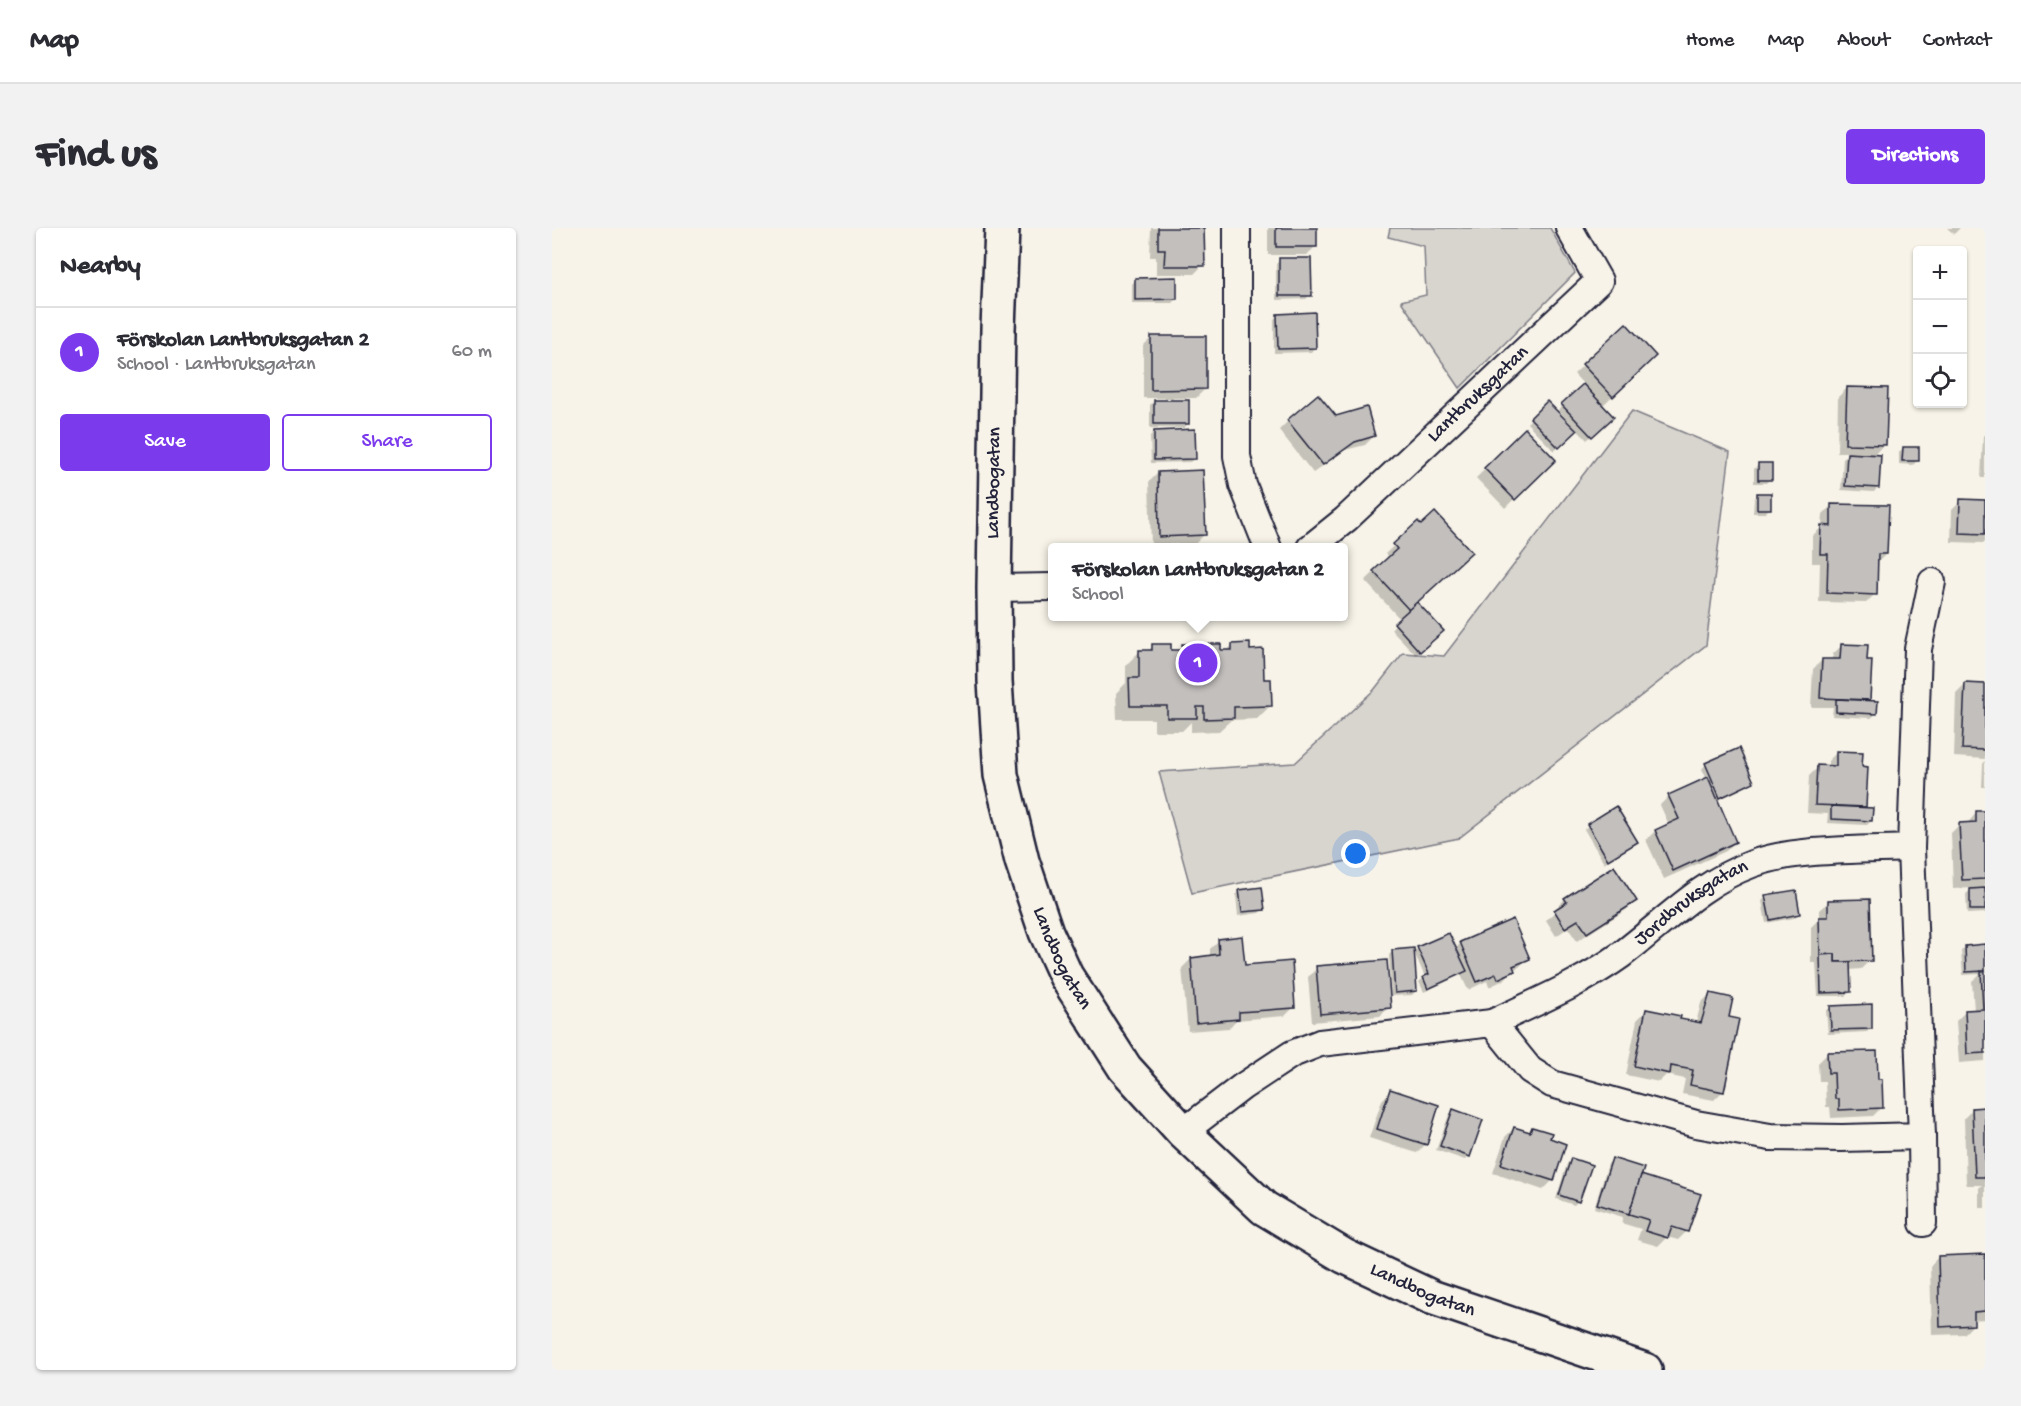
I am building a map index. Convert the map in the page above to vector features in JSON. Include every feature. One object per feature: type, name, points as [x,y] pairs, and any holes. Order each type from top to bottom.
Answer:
[{"type":"street","name":"Landbogatan","points":[[1002,228],[994,588],[995,681],[1001,775],[1022,861],[1046,932],[1066,976],[1125,1068],[1183,1132],[1264,1208],[1344,1256],[1431,1297],[1645,1370]]},
{"type":"street","points":[[1237,228],[1237,456],[1243,485],[1266,543]]},
{"type":"street","name":"Lantbruksgatan","points":[[1316,543],[1346,519],[1599,281],[1569,228]]},
{"type":"street","points":[[1923,1223],[1911,848],[1918,649],[1932,582]]},
{"type":"street","points":[[994,588],[1048,587]]},
{"type":"street","name":"Jordbruksgatan","points":[[1183,1132],[1242,1087],[1292,1054],[1320,1043],[1492,1023],[1582,980],[1621,955],[1712,882],[1753,863],[1798,854],[1911,848]]},
{"type":"street","points":[[1492,1023],[1530,1070],[1552,1084],[1696,1124],[1770,1137],[1922,1136]]},
{"type":"shaded area","points":[[1390,228],[1550,228],[1575,273],[1460,388],[1401,301],[1426,295],[1424,246],[1388,237]]},
{"type":"shaded area","points":[[1632,411],[1730,452],[1706,645],[1459,838],[1192,893],[1159,772],[1295,763],[1374,690],[1403,653],[1444,656]]},
{"type":"building","points":[[1158,228],[1204,228],[1205,266],[1164,266],[1165,249],[1158,249]]},
{"type":"building","points":[[1276,228],[1317,228],[1317,247],[1276,247]]},
{"type":"building","points":[[1279,258],[1311,258],[1312,296],[1279,296]]},
{"type":"building","points":[[1177,277],[1177,299],[1135,300],[1135,278]]},
{"type":"building","points":[[1315,312],[1316,348],[1278,349],[1277,314]]},
{"type":"building","points":[[1626,323],[1656,356],[1613,397],[1582,364]]},
{"type":"building","points":[[1151,336],[1206,336],[1206,389],[1151,390]]},
{"type":"building","points":[[1583,384],[1614,417],[1592,437],[1561,404]]},
{"type":"building","points":[[1847,387],[1888,388],[1886,445],[1845,444]]},
{"type":"building","points":[[1318,394],[1336,416],[1367,407],[1375,436],[1355,442],[1323,465],[1287,420]]},
{"type":"building","points":[[1154,400],[1189,400],[1189,424],[1154,424]]},
{"type":"building","points":[[1547,401],[1577,431],[1559,448],[1530,418]]},
{"type":"building","points":[[1525,428],[1556,460],[1515,500],[1484,468]]},
{"type":"building","points":[[1195,429],[1196,459],[1154,460],[1154,431]]},
{"type":"building","points":[[1903,447],[1919,447],[1919,461],[1902,461]]},
{"type":"building","points":[[1847,453],[1881,455],[1879,488],[1845,486]]},
{"type":"building","points":[[1758,463],[1772,463],[1772,480],[1758,480]]},
{"type":"building","points":[[1203,470],[1206,535],[1159,537],[1158,472]]},
{"type":"building","points":[[1757,493],[1771,493],[1771,509],[1757,509]]},
{"type":"building","points":[[1960,499],[1985,500],[1985,534],[1959,533]]},
{"type":"building","points":[[1831,504],[1889,505],[1887,554],[1878,554],[1877,595],[1827,593],[1828,554],[1820,554],[1821,525],[1831,526]]},
{"type":"building","points":[[1435,512],[1472,552],[1409,610],[1373,571],[1397,549],[1393,544],[1418,521],[1421,525]]},
{"type":"building","points":[[1417,602],[1444,631],[1420,652],[1394,623]]},
{"type":"building","points":[[1250,643],[1250,650],[1263,649],[1264,679],[1271,679],[1272,706],[1234,707],[1234,718],[1204,719],[1204,707],[1197,707],[1197,718],[1167,718],[1167,706],[1130,706],[1129,678],[1139,678],[1139,650],[1152,650],[1152,644],[1171,644],[1171,650],[1182,650],[1182,644],[1221,644],[1221,650],[1232,650],[1232,644]]},
{"type":"building","points":[[1841,644],[1868,645],[1867,660],[1872,660],[1870,700],[1820,698],[1822,659],[1840,659]]},
{"type":"building","points":[[1965,683],[1985,684],[1985,750],[1962,749]]},
{"type":"building","points":[[1836,699],[1878,701],[1877,714],[1836,712]]},
{"type":"building","points":[[1739,748],[1754,782],[1720,798],[1705,763]]},
{"type":"building","points":[[1836,751],[1863,752],[1862,766],[1868,767],[1866,807],[1815,805],[1817,765],[1836,766]]},
{"type":"building","points":[[1708,777],[1736,842],[1673,871],[1655,830],[1679,819],[1668,795]]},
{"type":"building","points":[[1616,806],[1638,842],[1608,860],[1587,824]]},
{"type":"building","points":[[1831,806],[1873,808],[1872,821],[1831,819]]},
{"type":"building","points":[[1976,811],[1985,811],[1985,879],[1962,880],[1959,823],[1976,822]]},
{"type":"building","points":[[1614,866],[1637,901],[1587,933],[1578,920],[1565,928],[1554,910],[1567,902],[1564,898]]},
{"type":"building","points":[[1262,887],[1265,910],[1242,912],[1239,890]]},
{"type":"building","points":[[1985,888],[1985,910],[1970,910],[1970,889]]},
{"type":"building","points":[[1796,890],[1800,914],[1770,920],[1765,895]]},
{"type":"building","points":[[1870,899],[1872,961],[1835,962],[1835,954],[1820,955],[1819,917],[1828,917],[1828,900]]},
{"type":"building","points":[[1513,919],[1530,959],[1513,966],[1515,971],[1498,979],[1496,974],[1477,982],[1460,942]]},
{"type":"building","points":[[1449,933],[1467,971],[1428,989],[1423,977],[1429,974],[1417,947]]},
{"type":"building","points":[[1242,936],[1245,965],[1292,961],[1295,1008],[1239,1012],[1239,1019],[1196,1023],[1191,958],[1219,954],[1218,939]]},
{"type":"building","points":[[1985,944],[1985,971],[1966,972],[1965,946]]},
{"type":"building","points":[[1414,948],[1417,991],[1395,993],[1392,950]]},
{"type":"building","points":[[1835,954],[1835,962],[1850,962],[1851,992],[1821,993],[1820,955]]},
{"type":"building","points":[[1387,960],[1391,1008],[1320,1014],[1316,966]]},
{"type":"building","points":[[1981,971],[1985,971],[1985,1053],[1967,1054],[1965,1010],[1983,1009]]},
{"type":"building","points":[[1710,993],[1733,998],[1729,1017],[1739,1019],[1724,1092],[1690,1085],[1693,1070],[1671,1066],[1670,1074],[1634,1066],[1646,1009],[1681,1016],[1680,1019],[1701,1023]]},
{"type":"building","points":[[1872,1004],[1872,1029],[1831,1030],[1830,1006]]},
{"type":"building","points":[[1877,1051],[1878,1079],[1882,1079],[1883,1108],[1839,1110],[1839,1099],[1835,1099],[1834,1073],[1828,1073],[1827,1052]]},
{"type":"building","points":[[1390,1089],[1439,1105],[1427,1145],[1377,1129]]},
{"type":"building","points":[[1985,1107],[1985,1177],[1975,1177],[1972,1108]]},
{"type":"building","points":[[1453,1109],[1483,1120],[1470,1157],[1440,1146]]},
{"type":"building","points":[[1514,1127],[1530,1132],[1532,1127],[1552,1133],[1550,1138],[1566,1144],[1554,1181],[1501,1164]]},
{"type":"building","points":[[1571,1158],[1592,1165],[1579,1202],[1559,1195]]},
{"type":"building","points":[[1612,1158],[1644,1168],[1629,1214],[1597,1204]]},
{"type":"building","points":[[1641,1175],[1701,1194],[1688,1232],[1672,1227],[1668,1238],[1645,1231],[1649,1220],[1629,1214]]},
{"type":"building","points":[[1985,1254],[1985,1311],[1974,1312],[1974,1325],[1940,1327],[1938,1256]]},
{"type":"place","name":"Förskolan Lantbruksgatan 2","points":[[1198,663]]}]
